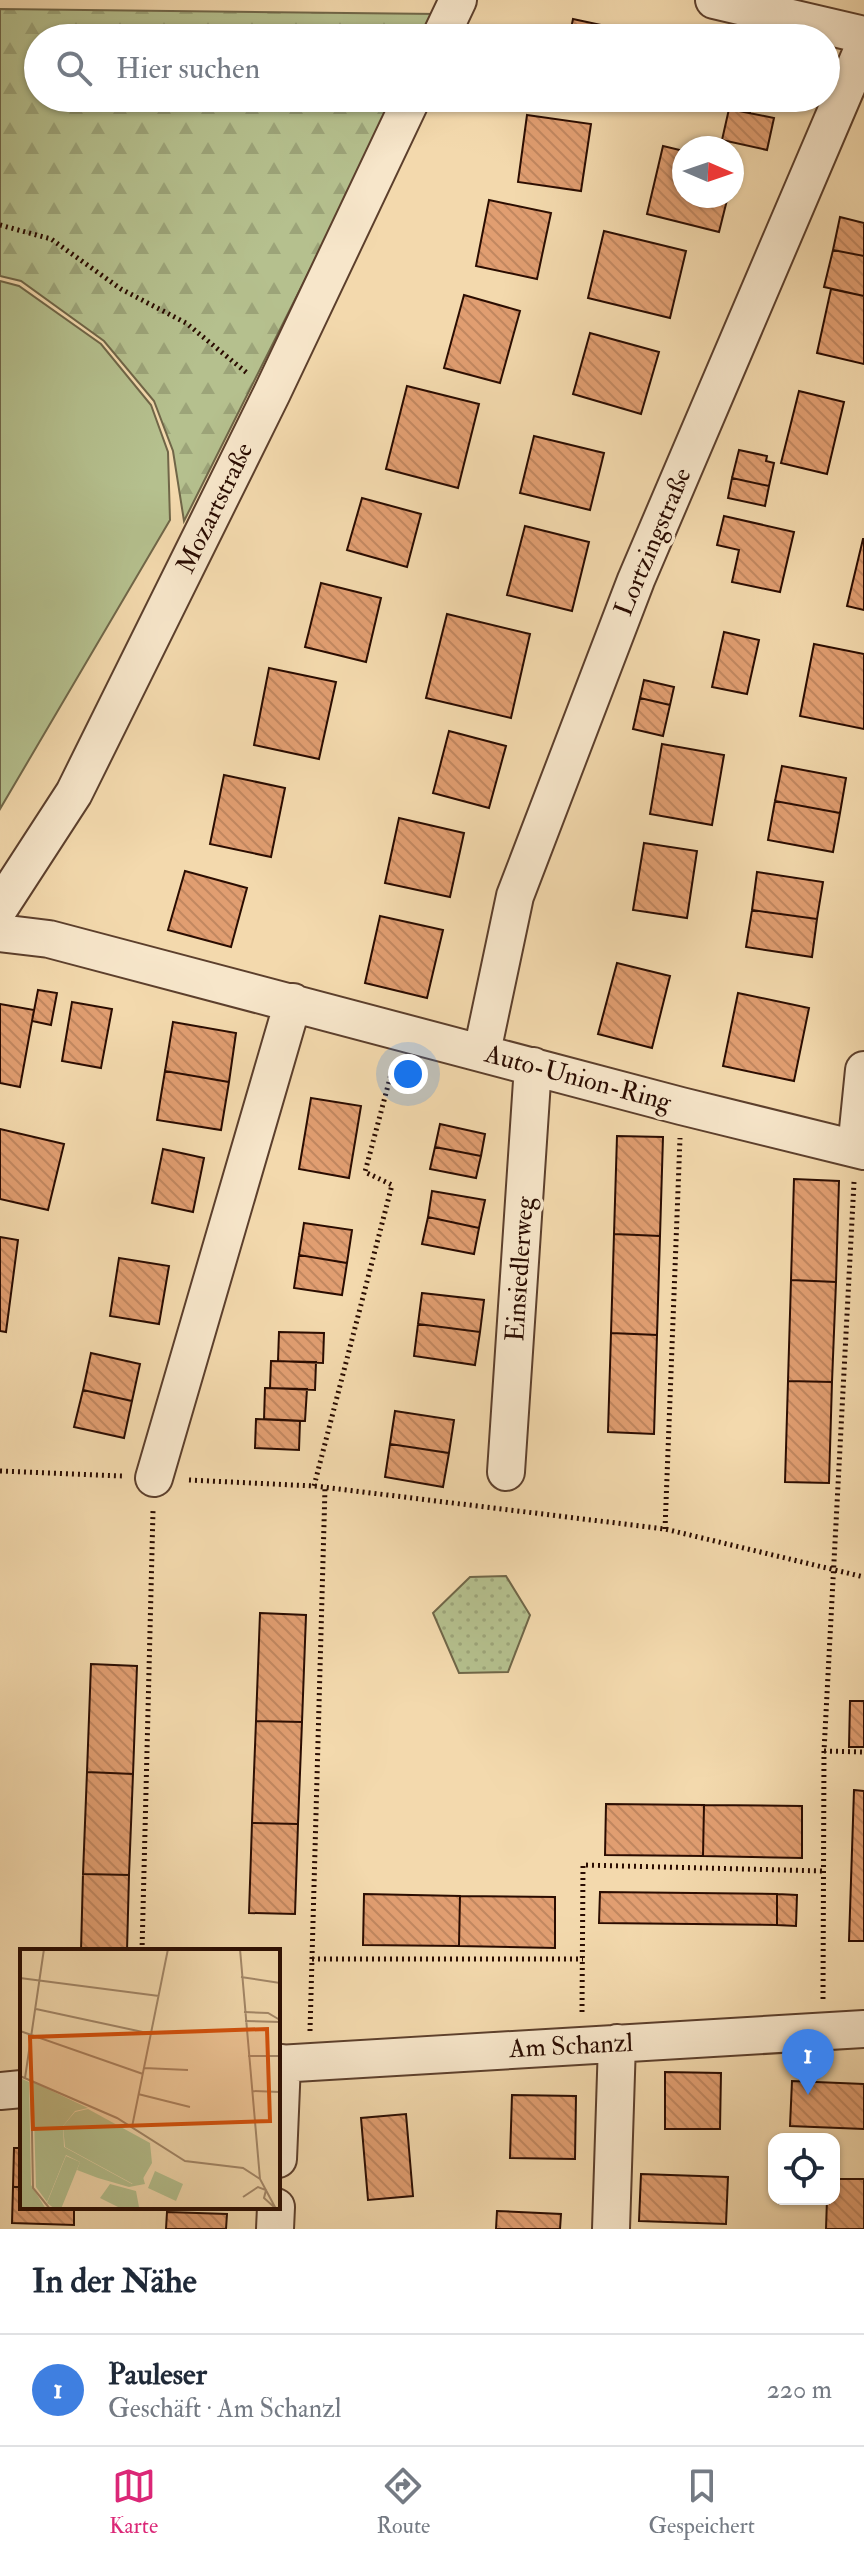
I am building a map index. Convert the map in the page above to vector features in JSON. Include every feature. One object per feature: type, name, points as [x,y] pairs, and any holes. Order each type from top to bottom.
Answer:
[{"type":"street","points":[[447,24],[458,0]]},
{"type":"street","points":[[714,0],[817,24]]},
{"type":"street","points":[[840,29],[864,35]]},
{"type":"street","name":"Lortzingstraße","points":[[840,102],[864,46]]},
{"type":"street","name":"Mozartstraße","points":[[0,907],[74,793],[272,393],[405,112]]},
{"type":"street","name":"Lortzingstraße","points":[[482,1052],[515,896],[636,580],[836,112]]},
{"type":"street","name":"Auto-Union-Ring","points":[[0,933],[49,939],[681,1106],[860,1150]]},
{"type":"street","points":[[154,1478],[293,1002]]},
{"type":"street","name":"Einsiedlerweg","points":[[506,1472],[533,1066]]},
{"type":"street","points":[[860,1150],[864,1070]]},
{"type":"street","name":"Am Schanzl","points":[[290,2063],[864,2029]]},
{"type":"street","points":[[611,2229],[617,2043]]},
{"type":"street","points":[[280,2143],[290,2063]]},
{"type":"street","points":[[0,2091],[20,2089]]},
{"type":"street","points":[[275,2229],[276,2209]]},
{"type":"path","points":[[0,225],[51,239],[121,289],[186,323],[272,393]]},
{"type":"path","points":[[314,1486],[392,1185],[365,1172],[403,1031]]},
{"type":"path","points":[[665,1529],[681,1106]]},
{"type":"path","points":[[823,2032],[824,1751],[832,1570],[860,1150]]},
{"type":"path","points":[[0,1471],[314,1486],[665,1529],[864,1577]]},
{"type":"path","points":[[142,1949],[154,1478]]},
{"type":"path","points":[[290,2063],[312,1959],[325,1488]]},
{"type":"path","points":[[824,1751],[864,1752]]},
{"type":"path","points":[[582,2045],[583,1865],[823,1871]]},
{"type":"path","points":[[312,1959],[583,1959]]},
{"type":"green space","points":[[0,9],[438,14],[433,24],[24,24],[24,112],[389,112],[184,521],[173,451],[154,401],[104,341],[21,281],[0,276]]},
{"type":"green space","points":[[0,281],[19,286],[101,344],[151,405],[168,452],[170,520],[0,809]]},
{"type":"green space","points":[[506,1576],[530,1615],[508,1672],[459,1673],[433,1613],[470,1577]]},
{"type":"building","points":[[573,19],[596,24],[572,24]]},
{"type":"building","points":[[728,112],[774,118],[767,150],[744,145],[744,136],[723,136]]},
{"type":"building","points":[[527,115],[591,124],[581,191],[518,182]]},
{"type":"building","points":[[663,146],[672,148],[672,208],[725,208],[719,232],[647,214]]},
{"type":"building","points":[[489,200],[551,213],[537,279],[476,266]]},
{"type":"building","points":[[840,217],[864,223],[864,256],[833,250]]},
{"type":"building","points":[[604,231],[686,251],[670,318],[588,298]]},
{"type":"building","points":[[833,250],[864,256],[864,296],[824,287]]},
{"type":"building","points":[[831,289],[864,296],[864,364],[817,353]]},
{"type":"building","points":[[464,295],[520,311],[500,383],[444,368]]},
{"type":"building","points":[[590,333],[659,352],[641,414],[573,394]]},
{"type":"building","points":[[407,386],[479,404],[458,488],[386,469]]},
{"type":"building","points":[[799,391],[844,402],[827,474],[781,463]]},
{"type":"building","points":[[534,436],[604,453],[590,510],[520,493]]},
{"type":"building","points":[[739,450],[767,456],[766,461],[774,463],[769,486],[732,478]]},
{"type":"building","points":[[732,478],[769,486],[765,506],[728,498]]},
{"type":"building","points":[[362,498],[421,514],[407,567],[347,550]]},
{"type":"building","points":[[724,516],[794,532],[780,592],[732,582],[739,550],[717,545]]},
{"type":"building","points":[[525,526],[589,542],[572,611],[507,595]]},
{"type":"building","points":[[864,539],[864,610],[847,606]]},
{"type":"building","points":[[321,583],[381,598],[366,662],[305,647]]},
{"type":"building","points":[[447,614],[530,634],[511,718],[426,698]]},
{"type":"building","points":[[724,632],[759,640],[747,694],[712,687]]},
{"type":"building","points":[[814,644],[864,654],[864,729],[800,716]]},
{"type":"building","points":[[269,668],[336,682],[319,759],[254,745]]},
{"type":"building","points":[[644,680],[674,687],[670,705],[640,698]]},
{"type":"building","points":[[640,698],[670,705],[663,736],[633,729]]},
{"type":"building","points":[[449,731],[506,746],[489,808],[433,793]]},
{"type":"building","points":[[662,744],[724,755],[712,825],[650,814]]},
{"type":"building","points":[[782,766],[846,778],[840,813],[775,801]]},
{"type":"building","points":[[224,775],[285,788],[271,857],[210,844]]},
{"type":"building","points":[[775,801],[840,813],[833,852],[768,840]]},
{"type":"building","points":[[399,818],[464,833],[450,897],[385,883]]},
{"type":"building","points":[[644,843],[697,851],[687,918],[633,910]]},
{"type":"building","points":[[185,871],[247,888],[231,947],[168,930]]},
{"type":"building","points":[[757,872],[823,882],[817,919],[752,910]]},
{"type":"building","points":[[752,910],[817,919],[812,957],[746,947]]},
{"type":"building","points":[[380,916],[443,930],[427,998],[365,983]]},
{"type":"building","points":[[617,963],[670,976],[652,1048],[598,1034]]},
{"type":"building","points":[[38,990],[57,993],[51,1025],[32,1021]]},
{"type":"building","points":[[738,993],[809,1008],[794,1081],[723,1066]]},
{"type":"building","points":[[72,1002],[112,1009],[101,1068],[62,1061]]},
{"type":"building","points":[[0,1004],[34,1010],[20,1087],[0,1083]]},
{"type":"building","points":[[173,1022],[236,1033],[229,1082],[165,1071]]},
{"type":"building","points":[[165,1071],[229,1082],[221,1130],[157,1120]]},
{"type":"building","points":[[311,1098],[361,1106],[349,1178],[299,1169]]},
{"type":"building","points":[[440,1124],[485,1134],[481,1156],[435,1147]]},
{"type":"building","points":[[0,1129],[64,1144],[48,1210],[0,1199]]},
{"type":"building","points":[[617,1136],[663,1137],[660,1236],[614,1234]]},
{"type":"building","points":[[435,1147],[481,1156],[476,1178],[430,1169]]},
{"type":"building","points":[[163,1149],[204,1158],[193,1212],[152,1203]]},
{"type":"building","points":[[794,1179],[839,1181],[836,1282],[791,1280]]},
{"type":"building","points":[[432,1191],[485,1200],[479,1228],[428,1217]]},
{"type":"building","points":[[428,1217],[479,1228],[474,1254],[422,1244]]},
{"type":"building","points":[[304,1223],[352,1230],[347,1263],[299,1255]]},
{"type":"building","points":[[614,1234],[660,1236],[657,1335],[611,1333]]},
{"type":"building","points":[[0,1237],[18,1240],[6,1332],[0,1331]]},
{"type":"building","points":[[299,1255],[347,1263],[342,1295],[294,1288]]},
{"type":"building","points":[[119,1258],[169,1266],[159,1324],[110,1316]]},
{"type":"building","points":[[791,1280],[836,1282],[832,1382],[788,1381]]},
{"type":"building","points":[[422,1293],[484,1300],[480,1332],[418,1324]]},
{"type":"building","points":[[418,1324],[480,1332],[475,1365],[414,1356]]},
{"type":"building","points":[[279,1332],[324,1333],[323,1363],[278,1361]]},
{"type":"building","points":[[611,1333],[657,1335],[654,1434],[608,1432]]},
{"type":"building","points":[[91,1353],[140,1364],[132,1401],[83,1390]]},
{"type":"building","points":[[271,1361],[316,1362],[315,1390],[270,1388]]},
{"type":"building","points":[[788,1381],[832,1382],[829,1483],[785,1482]]},
{"type":"building","points":[[265,1388],[307,1389],[305,1421],[264,1419]]},
{"type":"building","points":[[83,1390],[132,1401],[124,1438],[74,1427]]},
{"type":"building","points":[[395,1411],[454,1420],[449,1453],[390,1444]]},
{"type":"building","points":[[256,1419],[300,1421],[299,1450],[255,1448]]},
{"type":"building","points":[[390,1444],[449,1453],[443,1487],[385,1477]]},
{"type":"building","points":[[260,1613],[306,1615],[302,1722],[256,1721]]},
{"type":"building","points":[[91,1664],[137,1666],[133,1774],[87,1772]]},
{"type":"building","points":[[850,1701],[864,1701],[864,1747],[849,1747]]},
{"type":"building","points":[[256,1721],[302,1722],[298,1824],[252,1823]]},
{"type":"building","points":[[87,1772],[133,1774],[129,1875],[83,1874]]},
{"type":"building","points":[[854,1790],[864,1791],[864,1941],[849,1941]]},
{"type":"building","points":[[606,1804],[704,1805],[703,1856],[605,1855]]},
{"type":"building","points":[[704,1805],[802,1806],[802,1858],[703,1856]]},
{"type":"building","points":[[252,1823],[298,1824],[295,1914],[249,1913]]},
{"type":"building","points":[[83,1874],[129,1875],[127,1949],[81,1949]]},
{"type":"building","points":[[600,1892],[777,1894],[777,1925],[599,1923]]},
{"type":"building","points":[[364,1894],[460,1896],[459,1946],[363,1945]]},
{"type":"building","points":[[777,1894],[797,1895],[796,1926],[777,1925]]},
{"type":"building","points":[[460,1896],[555,1897],[555,1948],[459,1946]]},
{"type":"building","points":[[665,2072],[721,2073],[720,2129],[665,2129]]},
{"type":"building","points":[[792,2081],[864,2084],[864,2129],[790,2126]]},
{"type":"building","points":[[512,2095],[576,2096],[575,2159],[510,2158]]},
{"type":"building","points":[[406,2114],[413,2196],[368,2200],[361,2118]]},
{"type":"building","points":[[14,2148],[20,2148],[20,2187],[13,2187]]},
{"type":"building","points":[[641,2174],[728,2177],[726,2224],[639,2221]]},
{"type":"building","points":[[840,2179],[864,2179],[864,2229],[826,2229],[827,2205],[840,2205]]},
{"type":"building","points":[[13,2187],[20,2187],[20,2209],[74,2209],[74,2225],[12,2223]]},
{"type":"building","points":[[497,2211],[561,2214],[560,2229],[496,2229]]},
{"type":"building","points":[[167,2212],[227,2214],[226,2229],[166,2229]]},
{"type":"place","name":"Pauleser","points":[[808,2095]]}]
